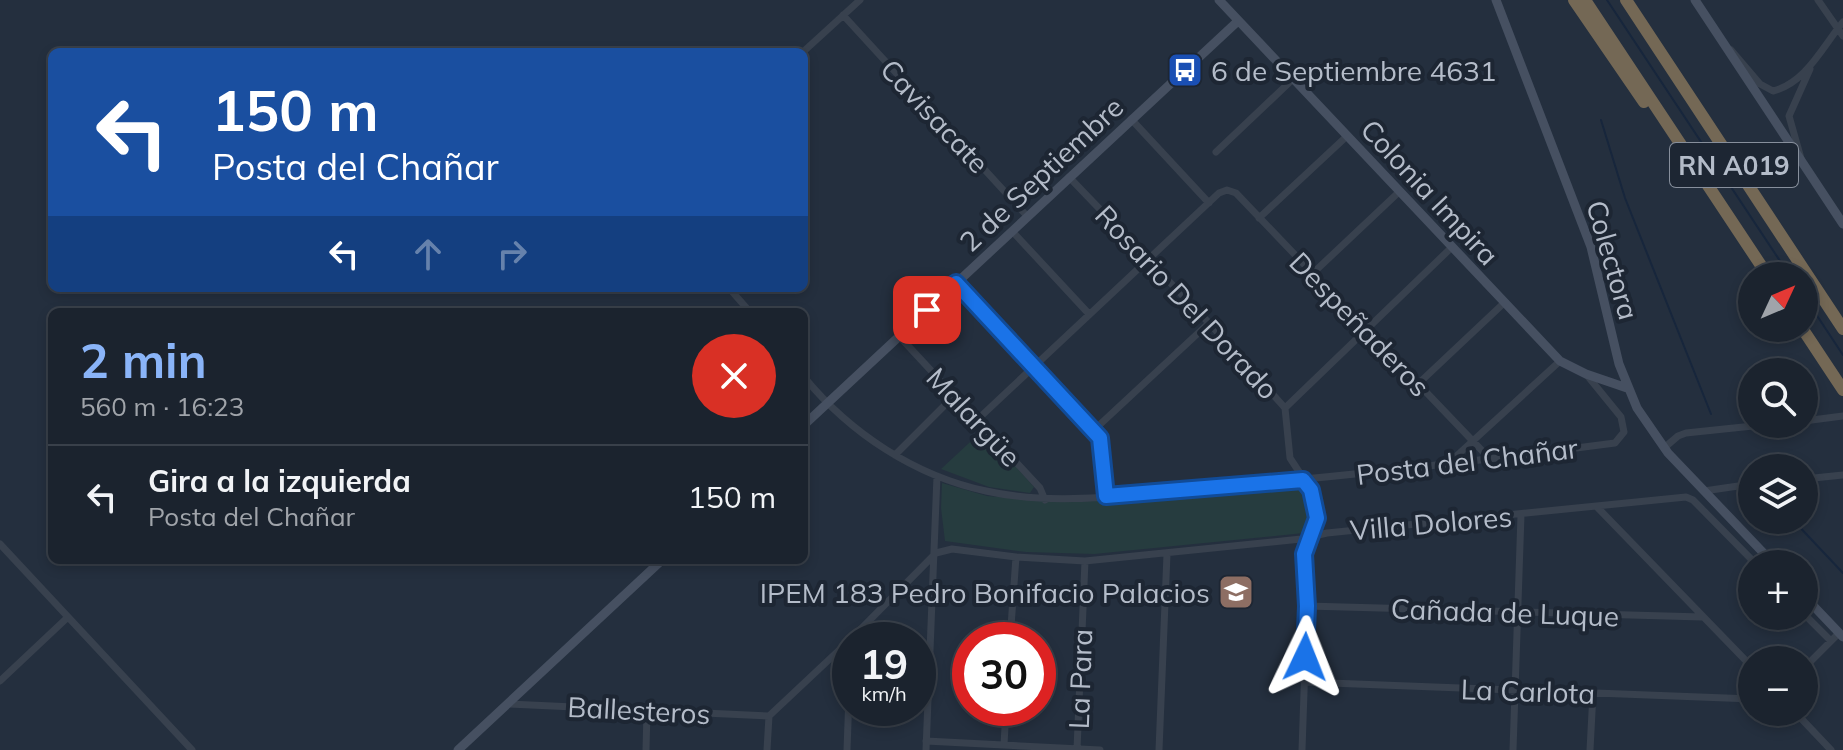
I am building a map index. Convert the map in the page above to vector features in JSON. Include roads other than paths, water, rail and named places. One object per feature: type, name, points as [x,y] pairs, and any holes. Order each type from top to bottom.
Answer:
[{"type":"highway","points":[[1574,0],[1633,88],[1693,164]]},
{"type":"highway","name":"RN A019","points":[[1585,0],[1759,262]]},
{"type":"highway","name":"RN A019","points":[[1626,0],[1843,329]]},
{"type":"highway","points":[[1811,342],[1843,390]]},
{"type":"street","points":[[807,48],[860,0]]},
{"type":"street","name":"Colonia Impira","points":[[1219,0],[1560,361],[1627,388]]},
{"type":"street","name":"Colectora","points":[[1496,0],[1591,247],[1627,388],[1664,448],[1761,550]]},
{"type":"street","points":[[1695,0],[1723,44],[1760,90],[1780,131],[1843,224]]},
{"type":"street","points":[[1818,0],[1840,25],[1843,36]]},
{"type":"street","name":"Cavisacate","points":[[843,15],[1027,216]]},
{"type":"street","name":"2 de Septiembre","points":[[808,421],[1238,21]]},
{"type":"street","points":[[1760,90],[1773,91],[1787,87],[1816,58],[1840,25]]},
{"type":"street","points":[[1802,164],[1800,147],[1790,124],[1794,103],[1816,58]]},
{"type":"street","points":[[1216,152],[1293,79]]},
{"type":"street","points":[[977,420],[1209,203],[1131,119]]},
{"type":"street","points":[[1780,131],[1790,124]]},
{"type":"street","points":[[1259,218],[1347,136]]},
{"type":"street","name":"Rosario Del Dorado","points":[[1069,177],[1209,323],[1285,408],[1290,458],[1311,490],[1317,518],[1304,554],[1307,606],[1302,750]]},
{"type":"street","name":"Despeñaderos","points":[[1209,203],[1227,190],[1236,193],[1491,460]]},
{"type":"street","points":[[1312,274],[1400,191]]},
{"type":"street","points":[[1012,231],[1089,314]]},
{"type":"street","points":[[1285,408],[1452,247]]},
{"type":"street","points":[[956,283],[1100,438],[1106,496]]},
{"type":"street","points":[[732,292],[746,308]]},
{"type":"street","points":[[1418,384],[1505,302]]},
{"type":"street","points":[[1094,430],[1209,323]]},
{"type":"street","name":"Malargüe","points":[[899,336],[1040,488],[1045,500]]},
{"type":"street","points":[[1451,461],[1560,361]]},
{"type":"street","name":"Posta del Chañar","points":[[808,382],[827,404],[895,455],[937,476],[987,492],[1045,500],[1303,480],[1615,443],[1624,432],[1621,417],[1586,374]]},
{"type":"street","points":[[895,455],[954,396]]},
{"type":"street","points":[[1818,419],[1843,416]]},
{"type":"street","points":[[1664,448],[1686,433],[1738,428]]},
{"type":"street","points":[[1818,478],[1843,475]]},
{"type":"street","points":[[926,750],[937,476]]},
{"type":"street","points":[[1704,491],[1738,486]]},
{"type":"street","name":"Villa Dolores","points":[[936,553],[952,549],[1085,561],[1686,497],[1693,500],[1742,550]]},
{"type":"street","points":[[1598,508],[1738,653]]},
{"type":"street","points":[[1513,750],[1521,515]]},
{"type":"street","points":[[0,544],[192,750]]},
{"type":"street","points":[[869,622],[936,553]]},
{"type":"street","points":[[1159,750],[1167,554]]},
{"type":"street","points":[[1011,622],[1016,557]]},
{"type":"street","name":"La Para","points":[[1077,749],[1085,561]]},
{"type":"street","points":[[458,750],[658,564]]},
{"type":"street","name":"Cañada de Luque","points":[[1307,606],[1702,617]]},
{"type":"street","points":[[1818,611],[1841,635],[1818,654]]},
{"type":"street","points":[[0,681],[68,617]]},
{"type":"street","points":[[1818,628],[1831,641]]},
{"type":"street","points":[[767,750],[769,716],[832,658]]},
{"type":"street","name":"La Carlota","points":[[1304,682],[1738,698]]},
{"type":"street","points":[[1590,750],[1593,693]]},
{"type":"street","name":"Ballesteros","points":[[509,704],[769,716]]},
{"type":"street","points":[[646,750],[647,711]]},
{"type":"street","points":[[847,750],[848,726]]},
{"type":"street","points":[[1004,745],[1005,726]]},
{"type":"street","points":[[1808,726],[1831,750]]},
{"type":"street","points":[[926,741],[1100,750]]},
{"type":"waterway","points":[[1607,0],[1781,262]]},
{"type":"waterway","points":[[1601,120],[1625,198],[1711,414]]},
{"type":"waterway","points":[[1818,317],[1843,355]]},
{"type":"waterway","points":[[1806,534],[1843,573]]},
{"type":"place","name":"6 de Septiembre 4631","points":[[1185,70]]},
{"type":"place","name":"IPEM 183 Pedro Bonifacio Palacios","points":[[1236,592]]}]
